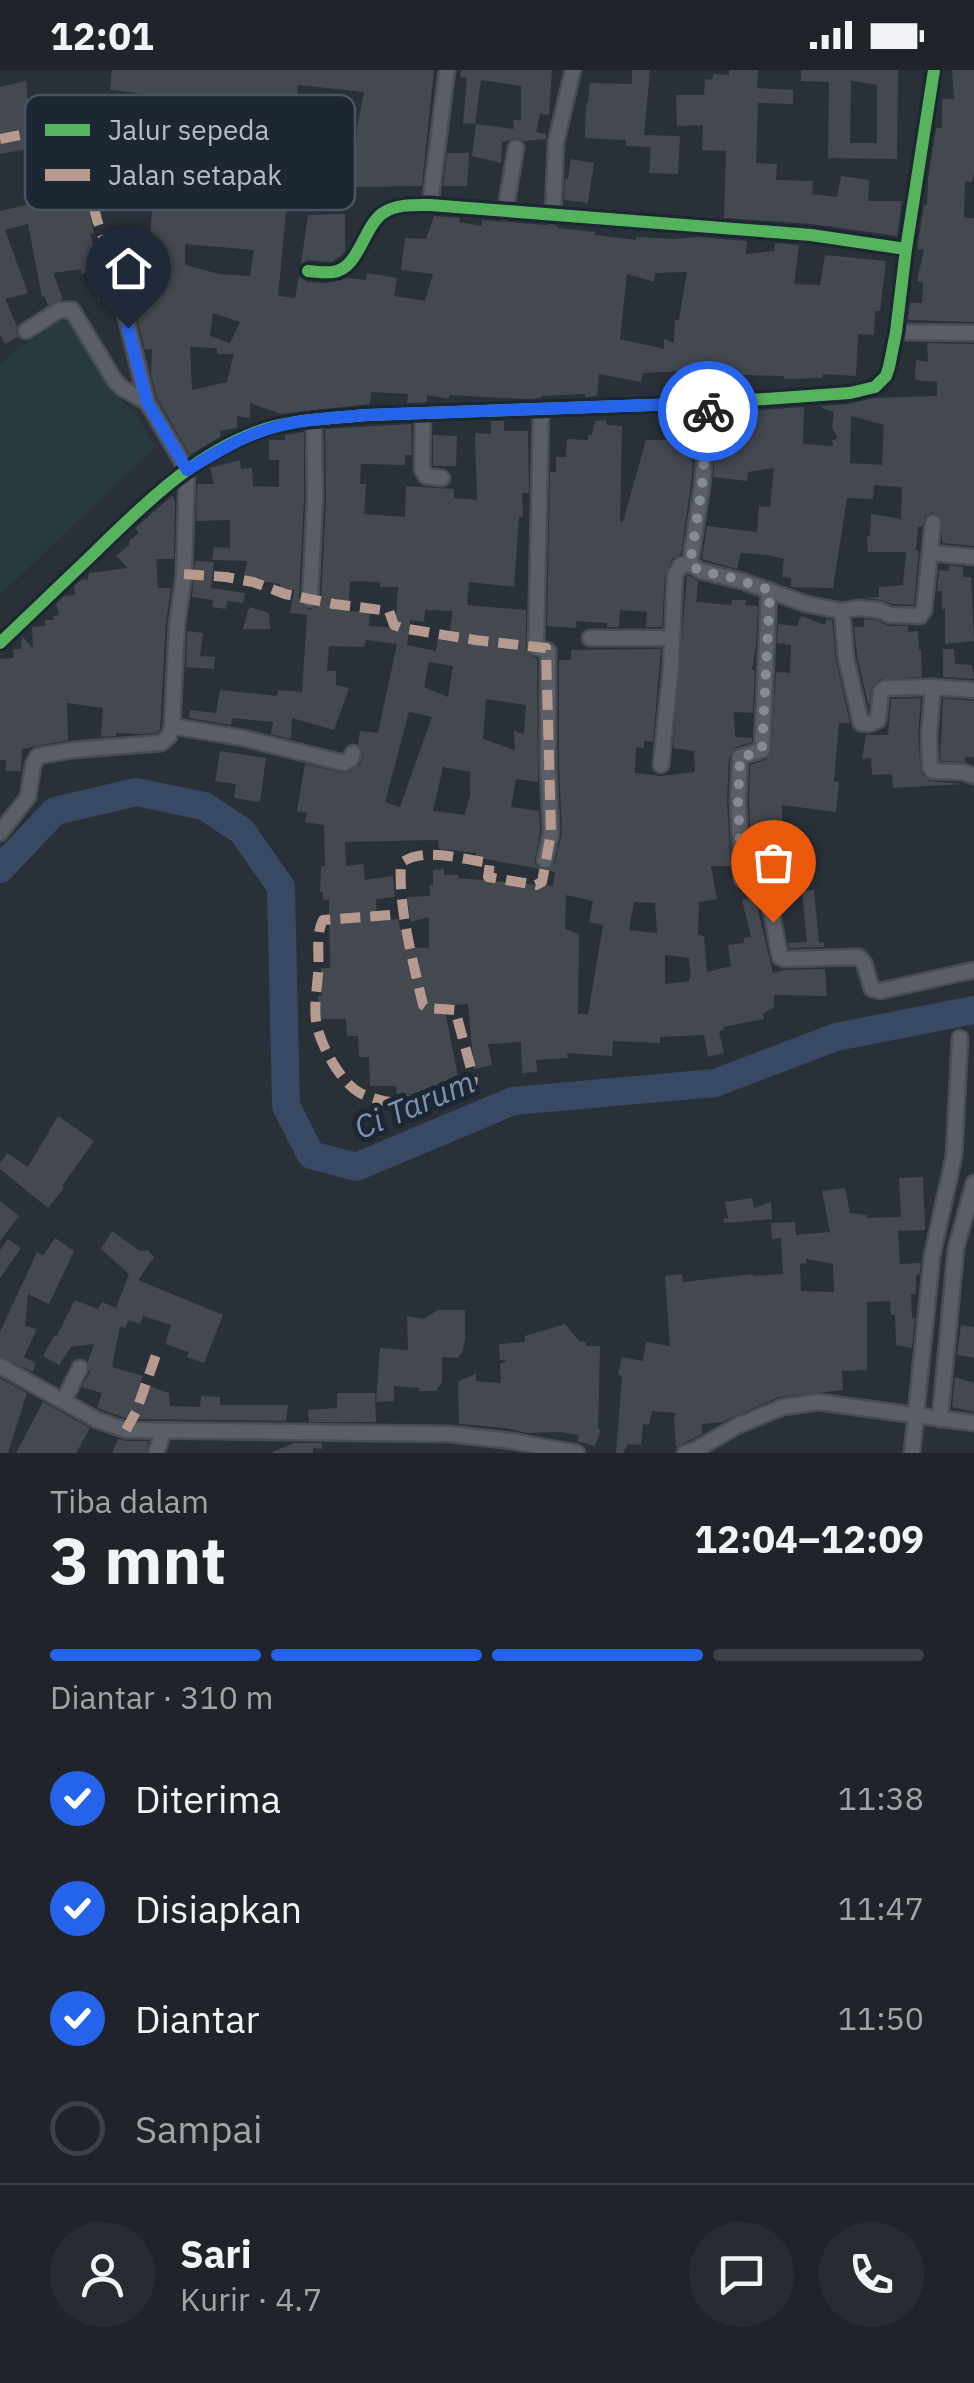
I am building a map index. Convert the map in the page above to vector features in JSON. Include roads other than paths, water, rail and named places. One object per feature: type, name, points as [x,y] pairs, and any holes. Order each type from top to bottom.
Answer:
[{"type":"street","points":[[430,205],[448,70]]},
{"type":"street","points":[[553,216],[556,142],[573,70]]},
{"type":"street","points":[[0,643],[110,537],[187,470],[269,428],[314,420],[709,403],[850,393],[875,387],[886,376],[896,332],[934,70]]},
{"type":"street","points":[[505,212],[516,148]]},
{"type":"street","points":[[308,271],[337,272],[347,265],[373,223],[384,212],[400,206],[430,205],[811,234],[906,249]]},
{"type":"street","points":[[0,833],[28,798],[38,756],[161,743],[170,736],[172,726],[177,624],[184,574],[187,470],[147,402],[113,266]]},
{"type":"street","points":[[26,331],[59,310],[72,310],[115,381],[147,402]]},
{"type":"street","points":[[896,332],[974,333]]},
{"type":"street","points":[[690,564],[709,403]]},
{"type":"street","points":[[541,410],[536,646],[548,650],[551,832],[545,860]]},
{"type":"street","points":[[423,413],[422,469],[426,476],[442,478]]},
{"type":"street","points":[[310,599],[314,420]]},
{"type":"street","points":[[661,765],[668,712],[675,574],[681,565],[690,564],[701,572],[723,575],[806,604],[842,611],[857,608],[920,616],[924,610],[932,523]]},
{"type":"street","points":[[930,553],[974,557]]},
{"type":"street","points":[[770,590],[762,749],[740,757],[738,802],[742,879],[765,887],[780,956],[859,956],[870,986],[876,991],[974,970]]},
{"type":"street","points":[[842,611],[846,658],[861,722],[878,720],[881,691],[886,688],[933,686],[974,690]]},
{"type":"street","points":[[590,638],[672,638]]},
{"type":"street","points":[[933,686],[930,768],[974,776]]},
{"type":"street","points":[[172,726],[243,738],[344,763],[353,753]]},
{"type":"street","points":[[938,1418],[963,1188],[957,1122],[960,1038]]},
{"type":"street","points":[[912,1453],[932,1256],[963,1188]]},
{"type":"street","points":[[0,1366],[98,1420],[161,1439],[450,1434],[513,1447],[577,1453]]},
{"type":"street","points":[[64,1400],[80,1368]]},
{"type":"street","points":[[685,1453],[702,1449],[739,1425],[783,1407],[818,1402],[974,1422]]},
{"type":"waterway","name":"Ci Tarum","points":[[0,869],[55,811],[136,792],[204,806],[242,831],[281,887],[286,1106],[311,1155],[356,1167],[513,1101],[715,1083],[836,1037],[974,1010]]}]
